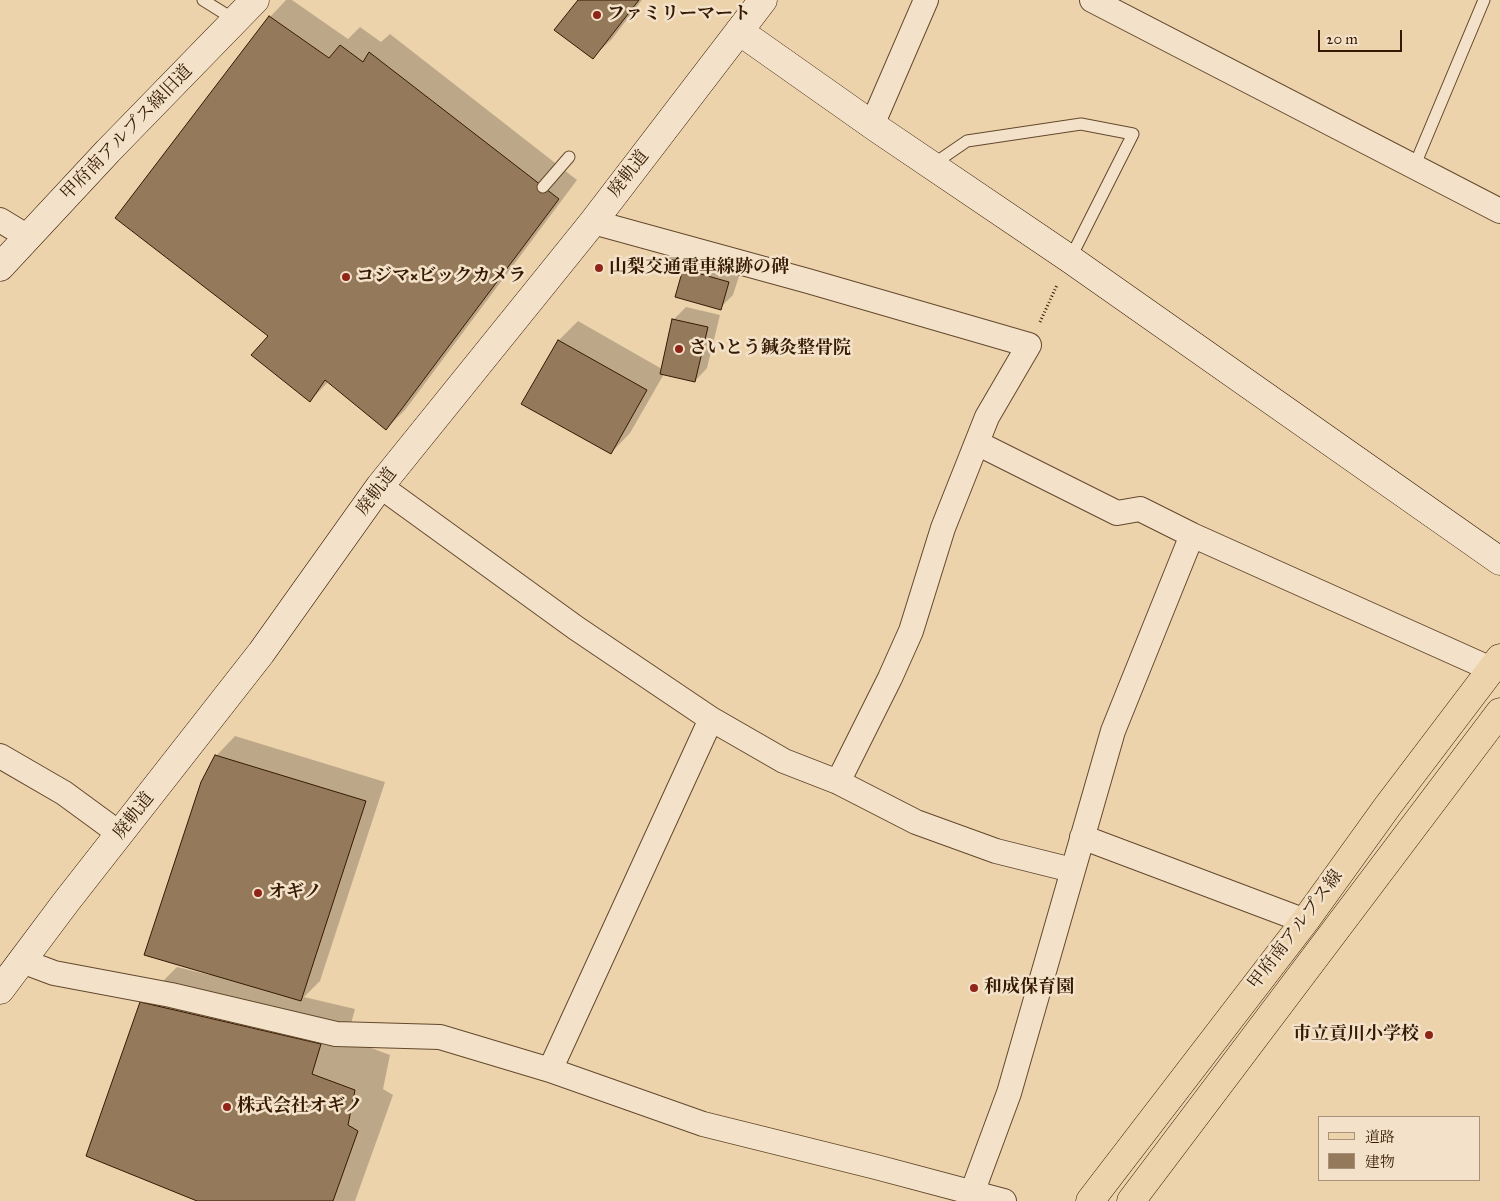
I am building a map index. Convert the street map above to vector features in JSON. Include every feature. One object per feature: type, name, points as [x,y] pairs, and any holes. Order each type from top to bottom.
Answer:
[{"type":"main road","name":"甲府南アルプス線","points":[[1090,1201],[1305,921],[1387,807],[1496,663]]},
{"type":"main road","name":"甲府南アルプス線","points":[[1131,1201],[1500,712]]},
{"type":"street","name":"甲府南アルプス線旧道","points":[[0,267],[108,151],[255,0]]},
{"type":"street","name":"廃軌道","points":[[0,990],[66,902],[261,653],[380,486],[593,222],[763,0]]},
{"type":"street","points":[[872,125],[926,0]]},
{"type":"street","points":[[1092,0],[1500,211]]},
{"type":"street","points":[[739,31],[872,125],[1070,259],[1500,561]]},
{"type":"street","points":[[0,220],[28,237]]},
{"type":"street","points":[[593,222],[808,281],[1028,345],[987,417],[943,528],[911,631],[890,678],[838,782]]},
{"type":"street","points":[[977,443],[1117,512],[1140,509],[1192,535],[1496,663]]},
{"type":"street","points":[[380,486],[576,628],[710,719],[784,761],[838,782],[916,822],[996,851],[1072,870]]},
{"type":"street","points":[[970,1197],[1008,1094],[1113,731],[1192,535]]},
{"type":"street","points":[[550,1070],[710,719]]},
{"type":"street","points":[[0,756],[64,793],[120,834]]},
{"type":"street","points":[[1082,837],[1305,921]]},
{"type":"street","points":[[22,962],[54,974],[171,995],[336,1034],[440,1036],[550,1070],[703,1124],[970,1197],[1004,1201]]},
{"type":"lane","points":[[203,0],[236,20]]},
{"type":"lane","points":[[1414,167],[1484,0]]},
{"type":"lane","points":[[932,166],[966,141],[1082,124],[1132,134],[1070,259]]},
{"type":"lane","points":[[543,187],[569,157]]},
{"type":"path","points":[[1028,345],[1070,259]]},
{"type":"building","name":"ファミリーマート","points":[[578,0],[639,0],[593,59],[554,30]]},
{"type":"building","name":"コジマ×ビックカメラ","points":[[269,16],[329,58],[340,45],[363,62],[369,52],[559,199],[386,430],[325,380],[310,402],[251,355],[268,336],[115,218]]},
{"type":"building","points":[[683,269],[729,282],[721,310],[675,297]]},
{"type":"building","points":[[672,319],[708,327],[695,382],[660,374]]},
{"type":"building","points":[[558,340],[647,390],[611,454],[521,404]]},
{"type":"building","points":[[215,755],[366,801],[301,1001],[144,955],[201,782]]},
{"type":"building","name":"株式会社オギノ","points":[[140,1002],[321,1044],[312,1074],[355,1090],[348,1125],[358,1131],[333,1201],[197,1201],[86,1156]]},
{"type":"place","name":"ファミリーマート","points":[[597,15]]},
{"type":"place","name":"山梨交通電車線跡の碑","points":[[599,268]]},
{"type":"place","name":"コジマ×ビックカメラ","points":[[346,277]]},
{"type":"place","name":"さいとう鍼灸整骨院","points":[[679,349]]},
{"type":"place","name":"オギノ","points":[[258,893]]},
{"type":"place","name":"和成保育園","points":[[974,988]]},
{"type":"place","name":"市立貢川小学校","points":[[1429,1035]]},
{"type":"place","name":"株式会社オギノ","points":[[227,1107]]}]
